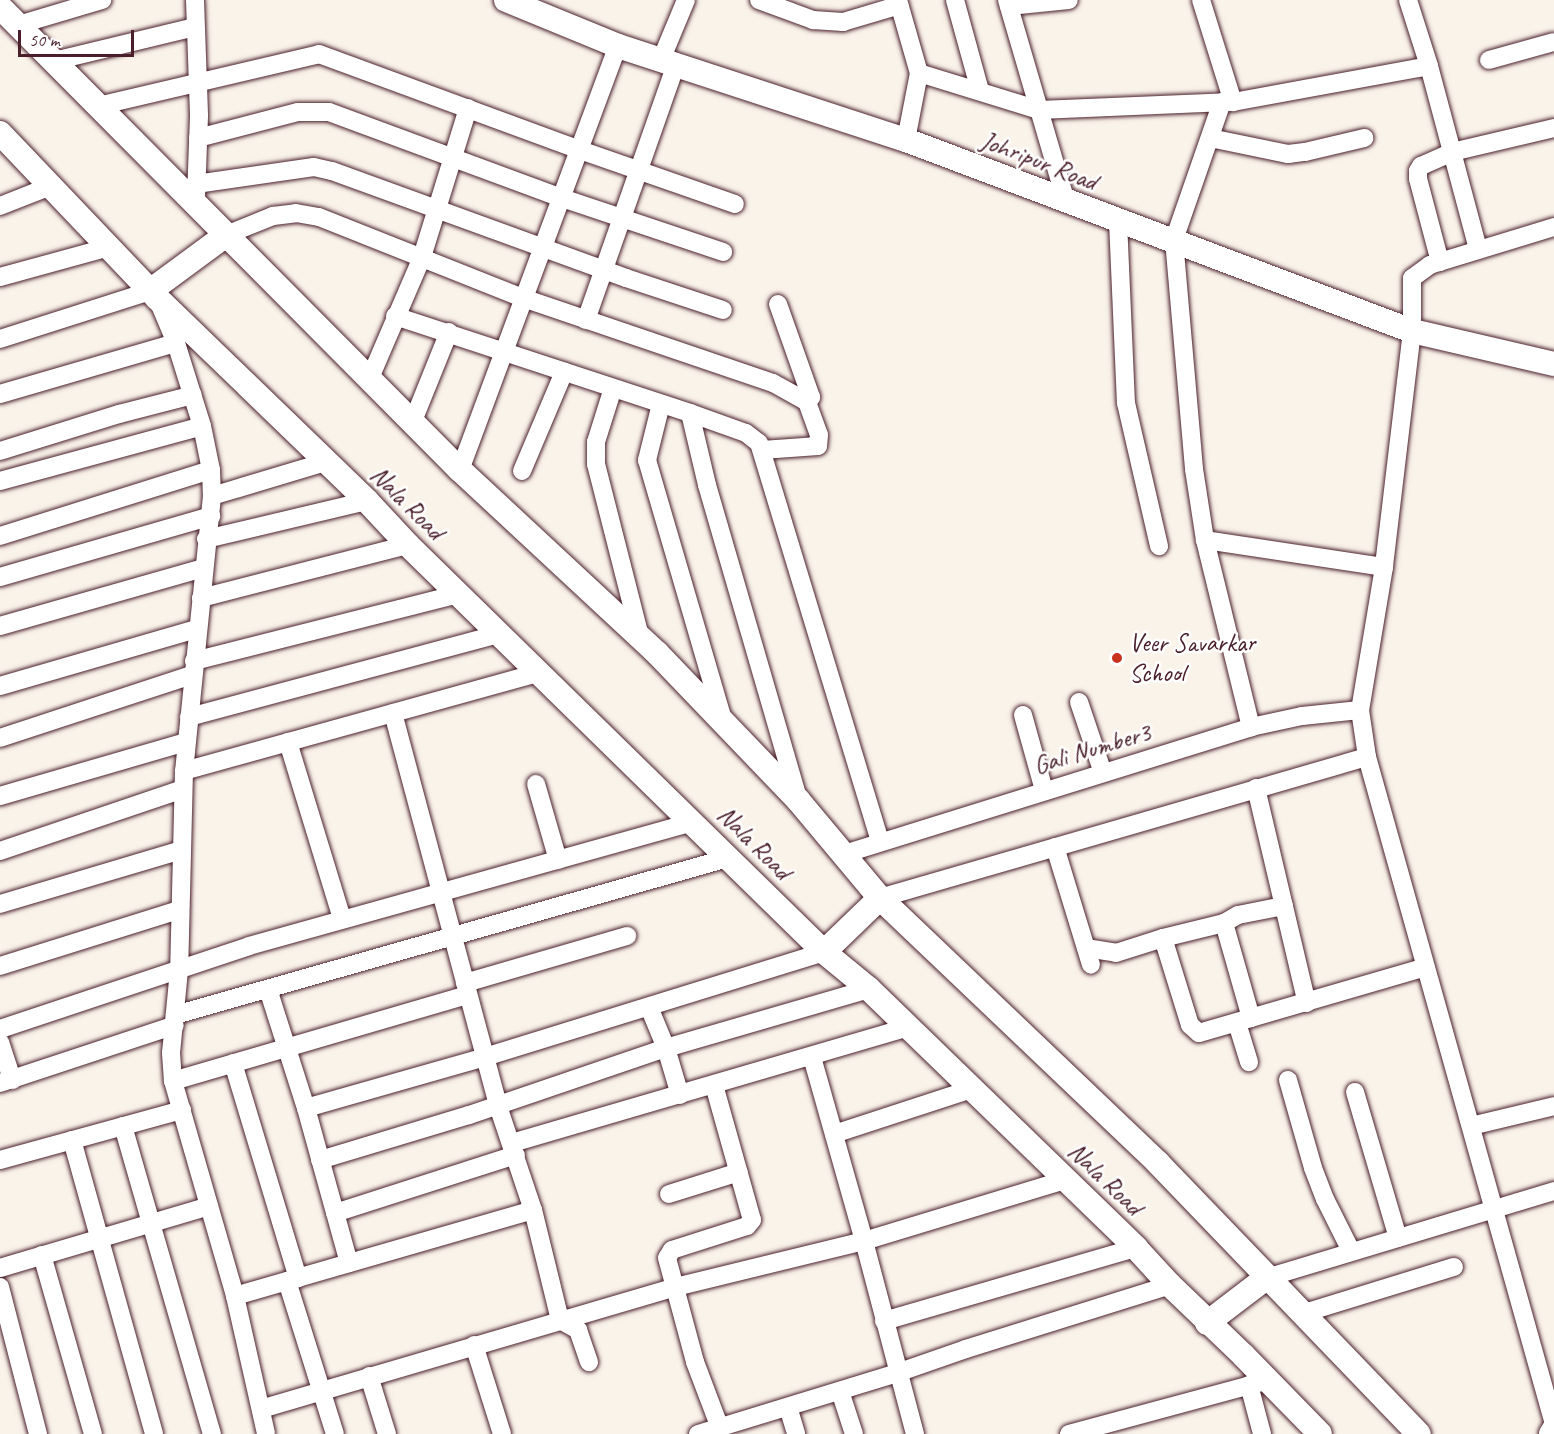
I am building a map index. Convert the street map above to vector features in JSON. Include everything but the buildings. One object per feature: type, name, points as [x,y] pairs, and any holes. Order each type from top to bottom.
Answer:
[{"type":"street","points":[[18,25],[102,0]]},
{"type":"street","points":[[195,0],[198,138],[196,195]]},
{"type":"street","name":"Johripur Road","points":[[506,0],[618,46],[906,140],[1412,330],[1554,364]]},
{"type":"street","points":[[586,320],[638,170],[686,0]]},
{"type":"street","points":[[759,0],[813,20],[843,22],[899,2],[919,73],[906,140]]},
{"type":"street","points":[[955,0],[980,91]]},
{"type":"street","points":[[1066,202],[1008,3],[1069,0]]},
{"type":"street","points":[[1201,0],[1227,102],[1210,138],[1174,240],[1194,469],[1205,540],[1251,727]]},
{"type":"street","points":[[1408,0],[1429,66],[1478,249]]},
{"type":"street","points":[[0,7],[98,106],[196,195],[216,241],[370,378],[460,470],[640,637],[723,720],[798,800],[844,854],[874,903],[1158,1163],[1266,1278],[1419,1434]]},
{"type":"street","points":[[54,61],[195,27]]},
{"type":"street","points":[[1489,60],[1554,42]]},
{"type":"street","points":[[460,470],[506,352],[523,298],[618,46]]},
{"type":"street","points":[[98,106],[319,54],[735,204]]},
{"type":"street","points":[[919,73],[1039,110],[1227,102],[1429,66]]},
{"type":"street","points":[[370,378],[395,315],[422,257],[468,108]]},
{"type":"street","points":[[198,138],[314,110],[343,116],[562,198],[723,252]]},
{"type":"street","points":[[1440,262],[1418,171],[1421,166],[1452,152],[1554,128]]},
{"type":"street","points":[[1210,138],[1288,154],[1364,138]]},
{"type":"street","name":"Nala Road","points":[[4,142],[53,185],[110,247],[157,289],[325,462],[367,501],[408,546],[541,672],[728,858],[830,947],[869,989],[1136,1248],[1170,1285],[1212,1319],[1258,1383],[1320,1434]]},
{"type":"street","points":[[196,195],[314,167],[332,171],[723,310]]},
{"type":"street","points":[[0,206],[53,185]]},
{"type":"street","points":[[0,339],[157,289],[216,241],[273,216],[296,213],[339,223],[523,298],[773,382],[807,402],[819,435],[818,446],[762,450]]},
{"type":"street","points":[[1118,221],[1126,403],[1159,546]]},
{"type":"street","points":[[1554,227],[1440,262],[1419,271],[1412,278],[1412,330],[1384,567],[1360,710],[1367,757],[1554,1424]]},
{"type":"street","points":[[0,277],[110,247]]},
{"type":"street","points":[[157,289],[194,395],[211,470],[212,496],[196,629],[183,780],[179,970],[171,1053],[172,1081],[235,1296],[266,1434]]},
{"type":"street","points":[[778,304],[811,397],[807,402]]},
{"type":"street","points":[[395,315],[690,413],[746,433],[759,442],[880,841]]},
{"type":"street","points":[[412,421],[449,332]]},
{"type":"street","points":[[0,394],[176,343]]},
{"type":"street","points":[[522,471],[564,372]]},
{"type":"street","points":[[614,388],[596,442],[596,464],[640,637]]},
{"type":"street","points":[[0,451],[119,414],[194,395]]},
{"type":"street","points":[[661,404],[647,460],[723,720]]},
{"type":"street","points":[[690,413],[707,485],[798,800]]},
{"type":"street","points":[[0,481],[202,426]]},
{"type":"street","points":[[212,496],[325,462]]},
{"type":"street","points":[[0,536],[211,470]]},
{"type":"street","points":[[206,539],[367,501]]},
{"type":"street","points":[[0,577],[211,516]]},
{"type":"street","points":[[1205,540],[1384,567]]},
{"type":"street","points":[[201,598],[408,546]]},
{"type":"street","points":[[0,626],[203,568]]},
{"type":"street","points":[[0,738],[193,668],[459,594]]},
{"type":"street","points":[[0,686],[196,629]]},
{"type":"street","points":[[189,717],[499,634]]},
{"type":"street","points":[[0,850],[288,742],[541,672]]},
{"type":"street","points":[[1079,702],[1103,773]]},
{"type":"street","name":"Gali Number3","points":[[844,854],[1251,727],[1302,716],[1360,710]]},
{"type":"street","points":[[393,714],[498,1106],[533,1210],[560,1320],[578,1330],[589,1362]]},
{"type":"street","points":[[1023,715],[1044,790]]},
{"type":"street","points":[[0,796],[186,742]]},
{"type":"street","points":[[288,742],[342,919]]},
{"type":"street","points":[[306,1108],[649,1007],[830,947],[874,903],[1055,847],[1367,757]]},
{"type":"street","points":[[536,784],[558,860]]},
{"type":"street","points":[[1256,788],[1307,1003]]},
{"type":"street","points":[[0,1029],[342,919],[692,822]]},
{"type":"street","points":[[1055,847],[1088,956],[1116,953],[1163,938],[1224,923],[1238,915],[1284,906]]},
{"type":"street","points":[[0,904],[181,850]]},
{"type":"street","points":[[0,1042],[6,1082],[175,1020],[268,989],[728,858]]},
{"type":"street","points":[[0,966],[179,910]]},
{"type":"street","points":[[1224,923],[1244,1020],[1249,1062]]},
{"type":"street","points":[[172,1081],[287,1047],[627,936]]},
{"type":"street","points":[[1163,938],[1193,1030],[1205,1033],[1426,967]]},
{"type":"street","points":[[268,989],[306,1108],[349,1263]]},
{"type":"street","points":[[320,1160],[498,1106],[666,1048],[869,989]]},
{"type":"street","points":[[649,1007],[666,1048],[681,1095]]},
{"type":"street","points":[[335,1213],[514,1149],[681,1095],[908,1027]]},
{"type":"street","points":[[812,1057],[915,1434]]},
{"type":"street","points":[[233,1063],[335,1434]]},
{"type":"street","points":[[1287,1080],[1324,1199],[1350,1251]]},
{"type":"street","points":[[714,1085],[752,1220],[747,1226],[668,1252],[667,1258],[695,1362],[730,1428]]},
{"type":"street","points":[[834,1134],[972,1089]]},
{"type":"street","points":[[1355,1092],[1398,1238]]},
{"type":"street","points":[[1471,1126],[1554,1106]]},
{"type":"street","points":[[0,1160],[182,1110]]},
{"type":"street","points":[[123,1126],[212,1434]]},
{"type":"street","points":[[72,1140],[154,1434]]},
{"type":"street","points":[[669,1194],[739,1172]]},
{"type":"street","points":[[261,1409],[675,1287],[864,1241],[1065,1180]]},
{"type":"street","points":[[1212,1319],[1266,1278],[1350,1251],[1495,1211],[1554,1191]]},
{"type":"street","points":[[0,1268],[209,1206]]},
{"type":"street","points":[[235,1296],[533,1210]]},
{"type":"street","points":[[884,1321],[1136,1248]]},
{"type":"street","points":[[42,1255],[93,1434]]},
{"type":"street","points":[[1301,1314],[1454,1266]]},
{"type":"street","points":[[698,1434],[730,1428],[966,1349],[1170,1285]]},
{"type":"street","points":[[0,1287],[38,1434]]},
{"type":"street","points":[[474,1345],[502,1434]]},
{"type":"street","points":[[369,1376],[387,1434]]},
{"type":"street","points":[[1069,1434],[1258,1383],[1262,1434]]},
{"type":"street","points":[[840,1391],[854,1434]]},
{"type":"street","points":[[788,1407],[796,1434]]},
{"type":"street","points":[[1551,1434],[1554,1429]]},
{"type":"place","name":"Veer Savarkar School","points":[[1117,658]]}]
